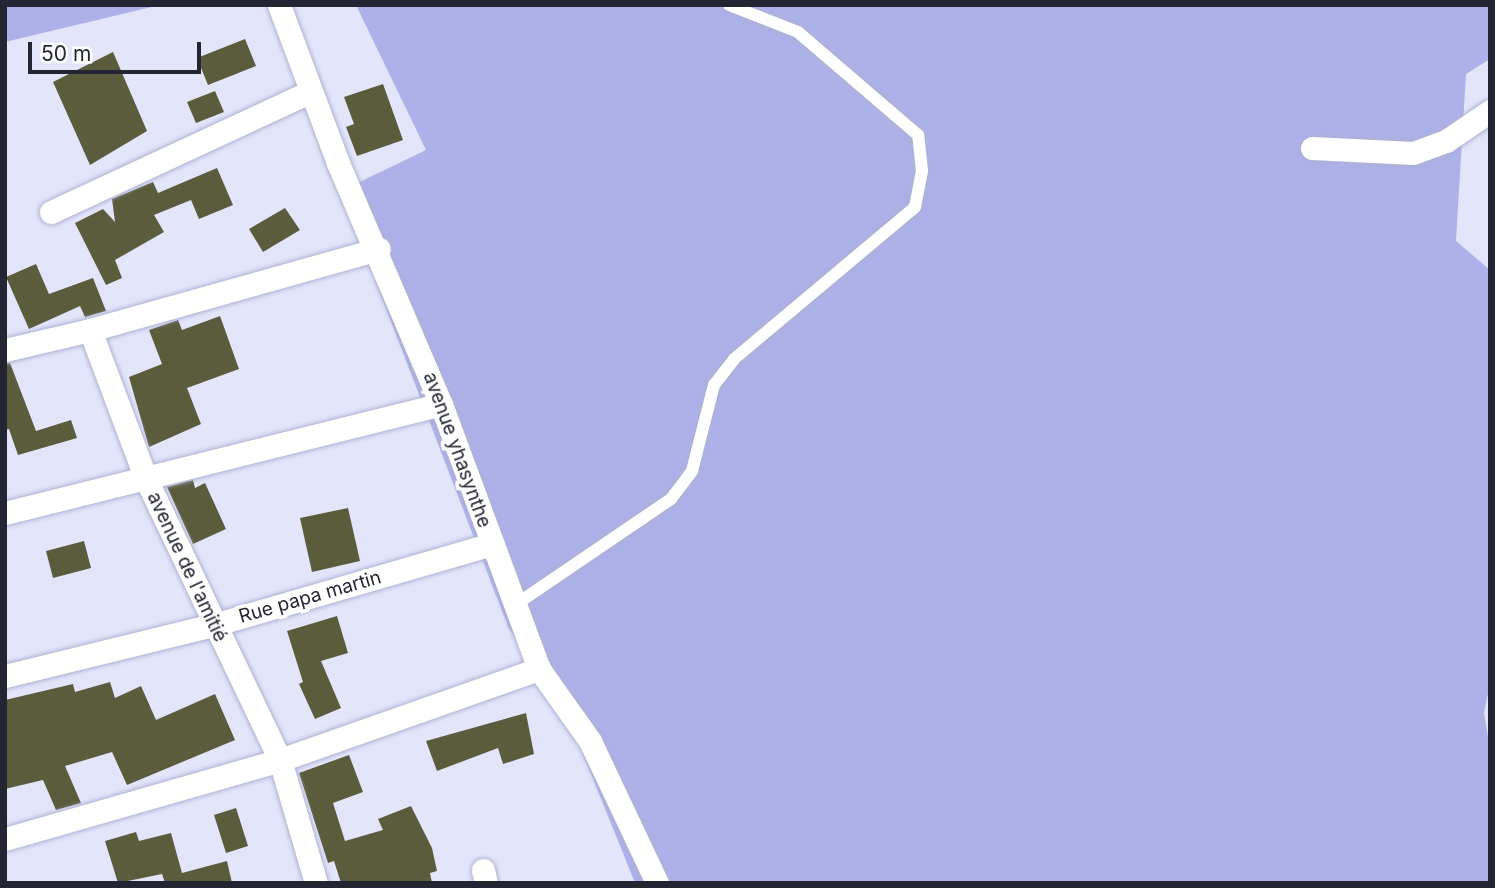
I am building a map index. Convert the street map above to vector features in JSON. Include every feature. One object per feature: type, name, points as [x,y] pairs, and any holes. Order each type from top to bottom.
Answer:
[{"type":"street","name":"avenue yhasynthe","points":[[279,5],[309,92],[379,249],[441,404],[539,669],[590,741],[657,883]]},
{"type":"street","points":[[51,212],[309,92]]},
{"type":"street","points":[[1312,148],[1413,153],[1446,141],[1490,111]]},
{"type":"street","points":[[5,350],[90,330],[379,249]]},
{"type":"street","name":"avenue de l'amitié","points":[[90,330],[146,479],[213,625],[280,761],[316,883]]},
{"type":"street","points":[[5,513],[441,404]]},
{"type":"street","name":"Rue papa martin","points":[[5,676],[213,625],[492,544]]},
{"type":"street","points":[[5,839],[280,761],[539,669]]},
{"type":"lane","points":[[514,605],[671,499],[692,471],[714,385],[734,359],[915,207],[922,172],[918,135],[798,33],[730,5]]},
{"type":"shaded area","points":[[5,5],[160,5],[5,42]]},
{"type":"shaded area","points":[[356,5],[1490,5],[1490,59],[1466,74],[1456,241],[1490,270],[1490,684],[1484,713],[1490,749],[1490,883],[635,883],[557,689],[509,629],[341,191],[426,150]]},
{"type":"building","points":[[245,39],[256,66],[208,85],[197,58]]},
{"type":"building","points":[[113,52],[147,131],[90,165],[53,82]]},
{"type":"building","points":[[383,84],[403,140],[357,156],[346,127],[354,124],[344,97]]},
{"type":"building","points":[[215,91],[224,112],[196,123],[187,102]]},
{"type":"building","points":[[217,168],[233,205],[199,219],[191,200],[154,215],[164,232],[115,260],[122,278],[106,285],[75,223],[103,209],[115,222],[112,199],[153,182],[158,193]]},
{"type":"building","points":[[285,208],[300,230],[263,252],[249,229]]},
{"type":"building","points":[[36,264],[49,294],[93,278],[106,311],[85,317],[80,306],[29,329],[6,277]]},
{"type":"building","points":[[220,316],[239,369],[187,388],[201,424],[149,447],[129,377],[162,364],[149,330],[178,320],[182,330]]},
{"type":"building","points":[[10,363],[36,431],[71,420],[77,438],[18,455],[9,429],[5,430],[5,364]]},
{"type":"building","points":[[193,480],[195,488],[205,483],[226,529],[193,544],[167,487]]},
{"type":"building","points":[[348,508],[360,561],[312,572],[300,518]]},
{"type":"building","points":[[84,541],[91,568],[53,578],[46,551]]},
{"type":"building","points":[[337,616],[348,653],[321,661],[341,708],[315,719],[299,684],[303,682],[287,631]]},
{"type":"building","points":[[110,682],[115,698],[141,686],[156,720],[215,694],[235,740],[127,785],[112,752],[65,766],[81,803],[56,810],[43,780],[5,789],[5,700],[73,684],[75,692]]},
{"type":"building","points":[[526,713],[534,754],[503,764],[498,748],[437,771],[426,741]]},
{"type":"building","points":[[349,755],[363,792],[333,803],[345,841],[383,830],[378,819],[411,806],[432,848],[437,871],[430,873],[432,883],[341,883],[334,861],[328,863],[299,773]]},
{"type":"building","points":[[236,808],[248,846],[226,853],[214,815]]},
{"type":"building","points":[[136,832],[139,841],[171,833],[182,873],[227,861],[232,883],[165,883],[162,874],[118,883],[105,841]]}]
